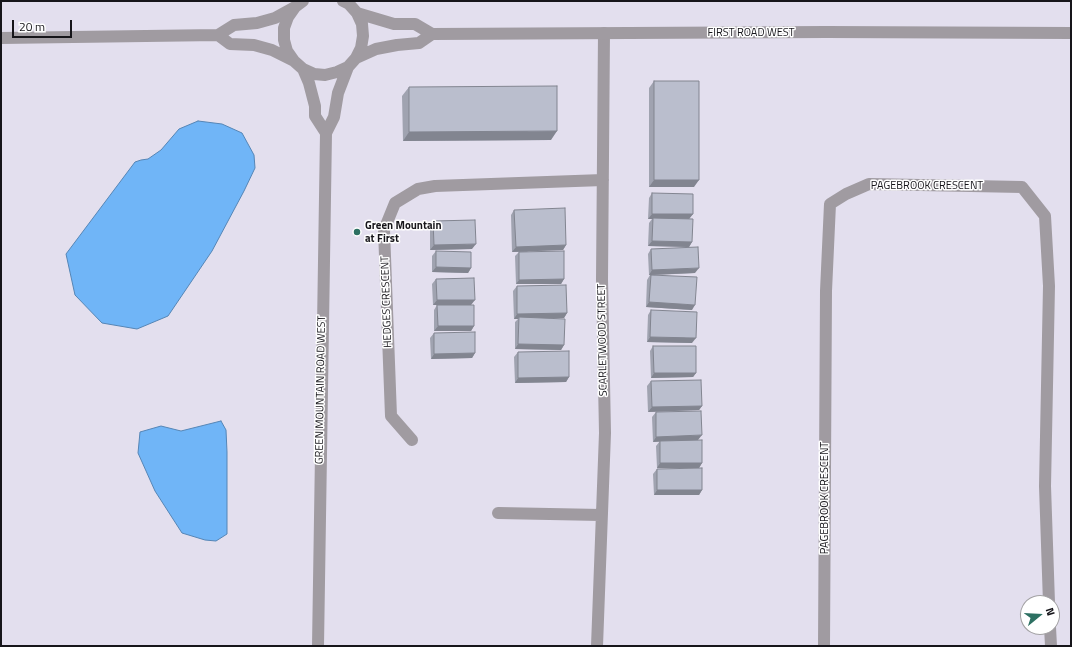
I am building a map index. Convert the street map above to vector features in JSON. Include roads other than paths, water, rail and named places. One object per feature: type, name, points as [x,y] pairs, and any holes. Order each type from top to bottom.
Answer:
[{"type":"street","points":[[343,1],[349,4],[357,13],[394,24],[415,24],[432,34]]},
{"type":"street","points":[[1,38],[218,35],[234,24],[257,23],[276,18],[299,4]]},
{"type":"street","points":[[299,4],[288,17],[284,28],[284,40],[287,52],[298,65],[311,91],[315,106],[315,116],[326,133]]},
{"type":"street","name":"GREEN MOUNTAIN ROAD WEST","points":[[318,646],[326,133],[334,117],[338,93],[361,48],[363,36],[362,24],[357,13]]},
{"type":"street","name":"SCARLETWOOD STREET","points":[[597,646],[605,433],[602,279],[604,33]]},
{"type":"street","name":"FIRST ROAD WEST","points":[[298,65],[314,74],[325,75],[337,72],[376,49],[397,44],[419,43],[432,34],[1071,33]]},
{"type":"street","points":[[218,35],[230,44],[254,45],[272,50],[298,65]]},
{"type":"street","name":"HEDGES CRESCENT","points":[[412,440],[391,416],[384,230],[395,203],[418,189],[435,186],[603,180]]},
{"type":"street","name":"PAGEBROOK CRESCENT","points":[[824,646],[826,291],[830,204],[846,194],[869,184],[1022,187],[1045,216],[1049,286],[1046,486],[1049,595]]},
{"type":"street","points":[[498,513],[601,515]]},
{"type":"street","points":[[1050,635],[1051,646]]},
{"type":"water","points":[[198,121],[222,124],[242,133],[254,155],[255,168],[212,251],[168,316],[137,329],[102,323],[75,295],[66,254],[135,162],[148,159],[161,150],[179,129]]},
{"type":"water","points":[[221,421],[226,430],[227,534],[216,541],[205,540],[182,533],[155,491],[138,453],[140,432],[161,426],[181,431]]},
{"type":"place","name":"Green Mountain at First","points":[[357,232]]}]
